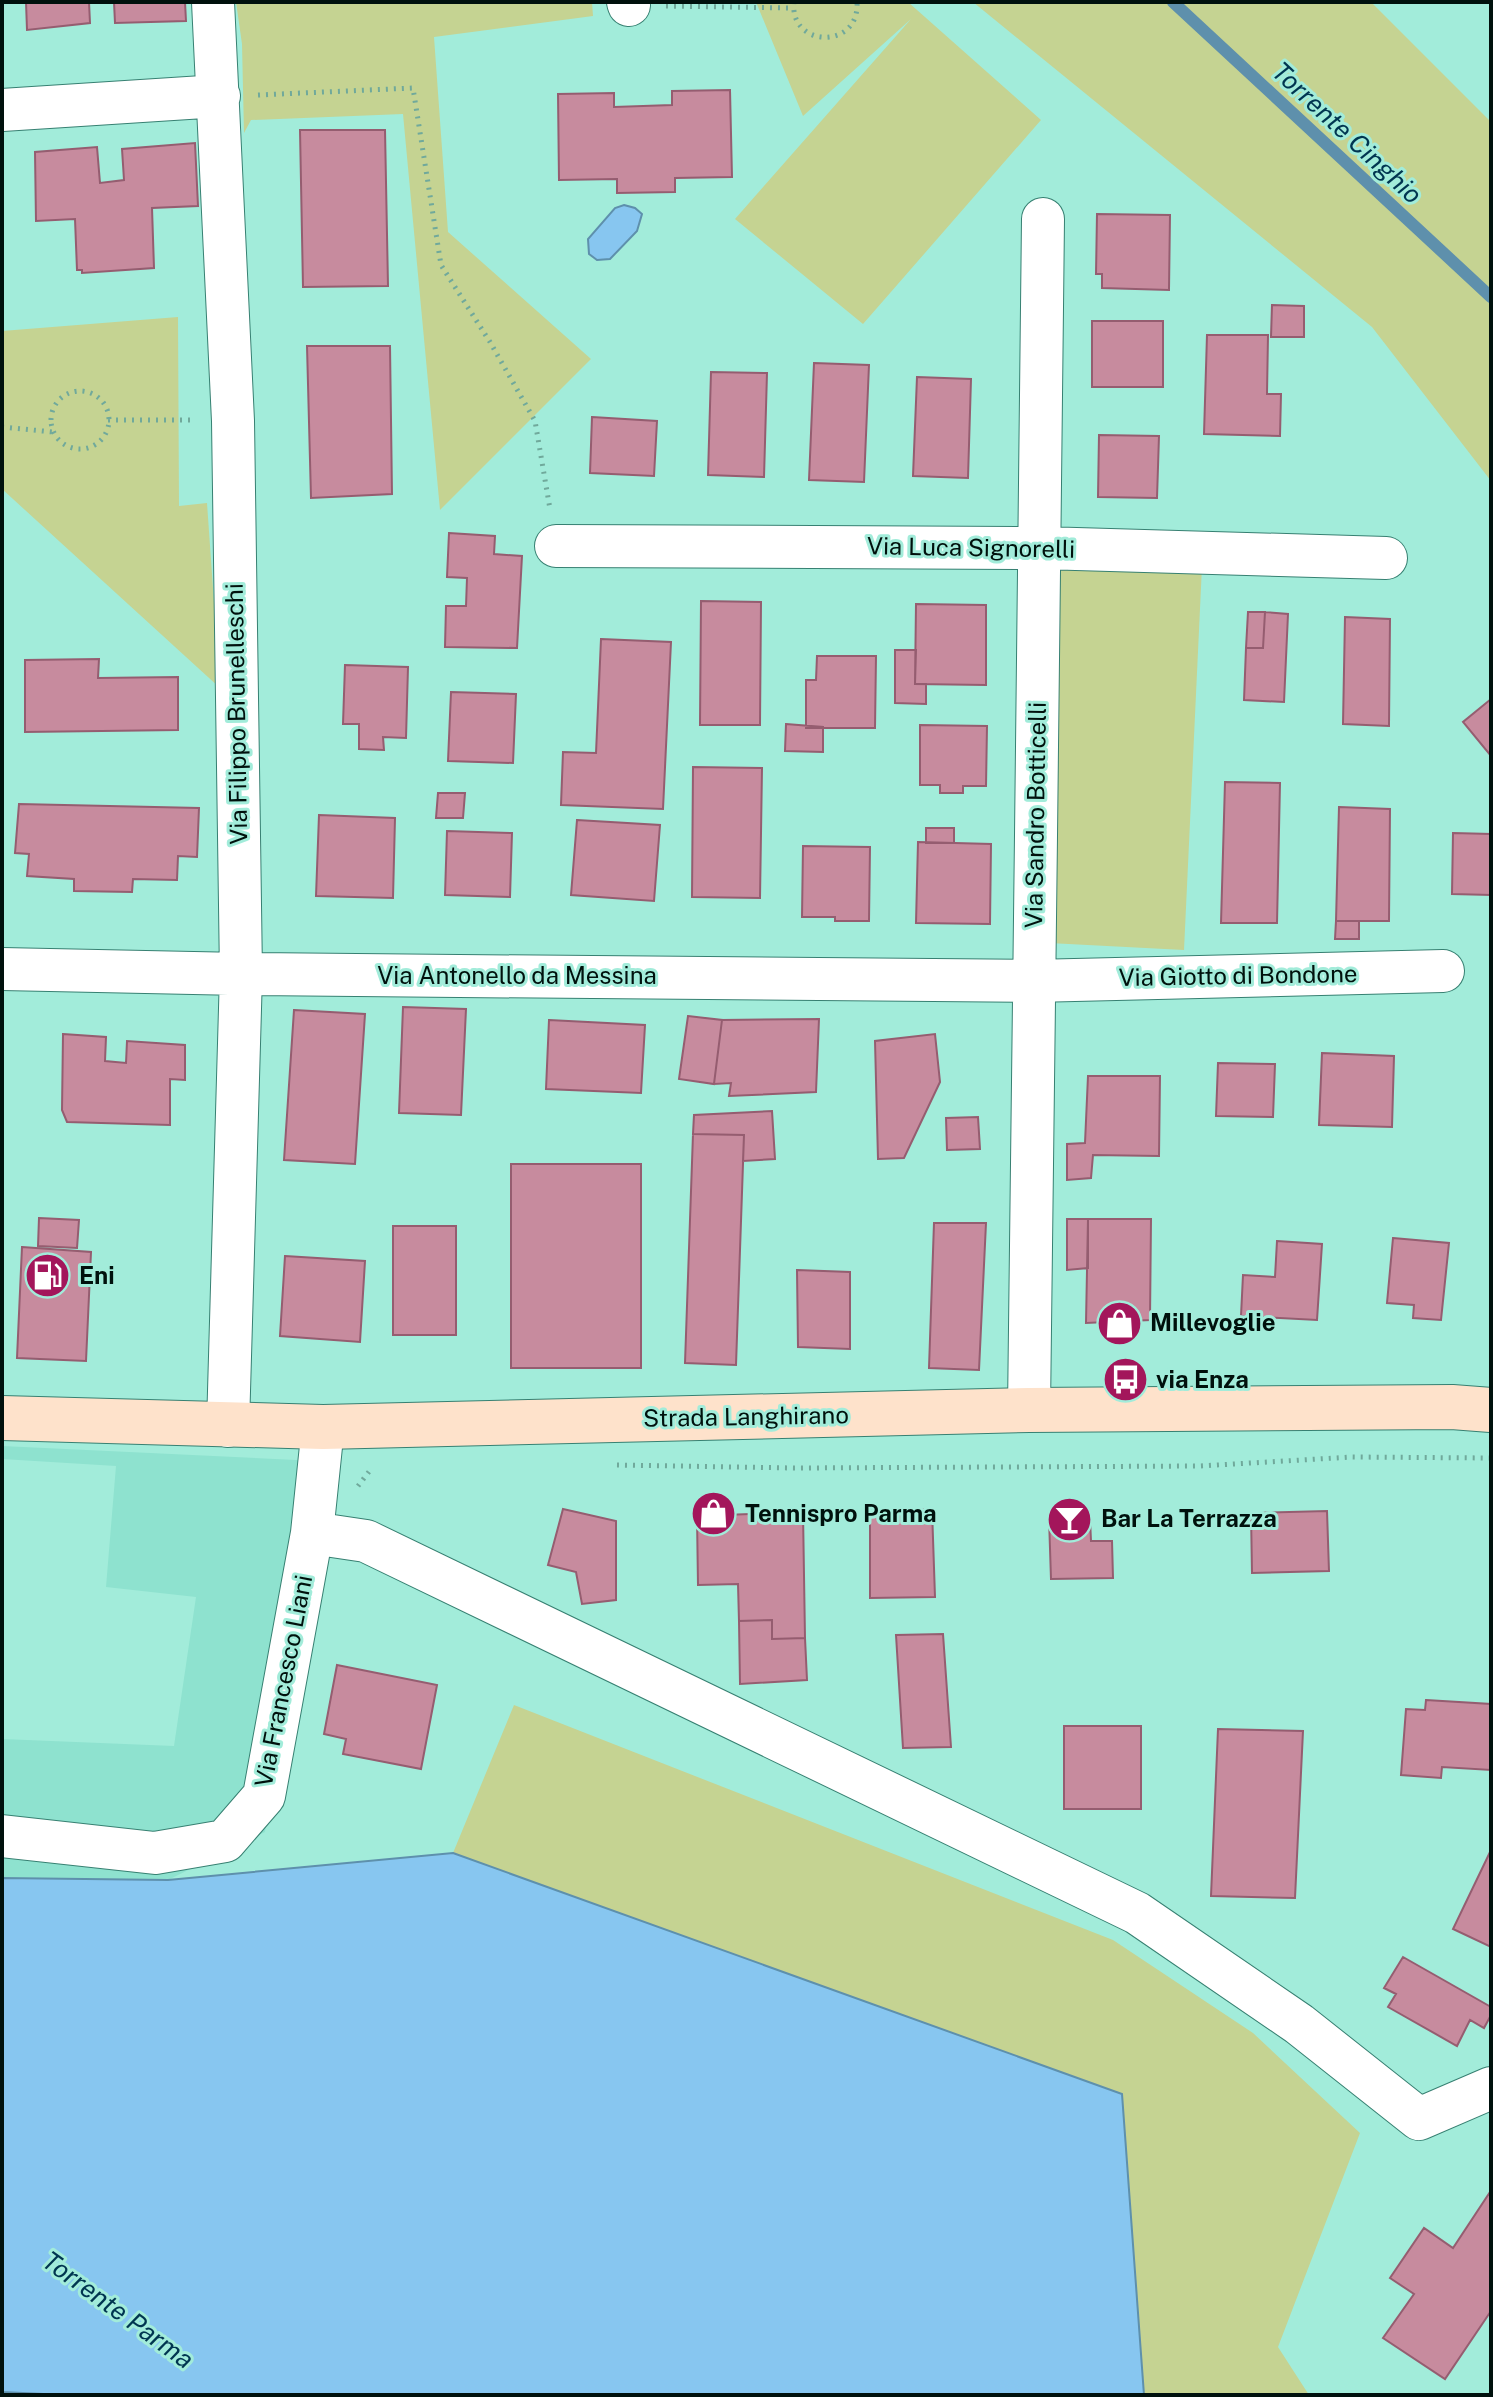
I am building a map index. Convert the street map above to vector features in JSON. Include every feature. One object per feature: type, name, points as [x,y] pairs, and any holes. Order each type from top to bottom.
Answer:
[{"type":"main road","name":"Strada Langhirano","points":[[2,1418],[323,1427],[1029,1410],[1452,1407],[1491,1410]]},
{"type":"street","name":"Via Filippo Brunelleschi","points":[[213,2],[233,421],[241,974],[228,1426]]},
{"type":"street","points":[[2,110],[219,96]]},
{"type":"street","name":"Via Sandro Botticelli","points":[[1029,1410],[1033,981],[1042,548],[1043,219]]},
{"type":"street","name":"Via Luca Signorelli","points":[[556,546],[1042,548],[1386,558]]},
{"type":"street","name":"Via Antonello da Messina","points":[[2,969],[1033,981]]},
{"type":"street","name":"Via Giotto di Bondone","points":[[1033,981],[1443,971]]},
{"type":"street","name":"Via Francesco Liani","points":[[2,1836],[155,1853],[225,1841],[264,1796],[312,1533],[323,1427]]},
{"type":"street","points":[[312,1533],[366,1541],[1137,1913],[1299,2024],[1419,2119],[1491,2088]]},
{"type":"path","points":[[629,4],[793,5],[802,28],[811,35],[833,37],[851,26],[856,17],[857,2]]},
{"type":"path","points":[[219,96],[413,88],[441,265],[535,421],[556,546]]},
{"type":"path","points":[[75,391],[90,393],[98,398],[105,406],[108,420],[107,430],[100,441],[85,449],[65,445],[53,432],[51,417],[59,399],[75,391]]},
{"type":"path","points":[[108,420],[233,421]]},
{"type":"path","points":[[2,427],[53,432]]},
{"type":"path","points":[[607,1465],[794,1468],[1200,1466],[1352,1457],[1491,1458]]},
{"type":"path","points":[[317,1487],[355,1490],[370,1469],[386,1469]]},
{"type":"shaded area","points":[[236,2],[592,2],[593,16],[434,37],[448,232],[591,359],[440,510],[403,114],[251,120],[244,133],[242,44]]},
{"type":"shaded area","points":[[756,2],[908,2],[1041,120],[863,324],[735,219],[911,19],[803,116]]},
{"type":"shaded area","points":[[973,2],[1371,2],[1491,122],[1491,481],[1372,327]]},
{"type":"shaded area","points":[[178,317],[179,506],[207,503],[220,688],[2,489],[2,331]]},
{"type":"shaded area","points":[[1060,562],[1202,566],[1184,950],[1049,943]]},
{"type":"shaded area","points":[[2,1446],[317,1461],[317,1487],[265,1832],[168,1880],[2,1878],[2,1739],[174,1746],[196,1597],[106,1587],[116,1466],[2,1459]]},
{"type":"shaded area","points":[[514,1705],[1113,1940],[1253,2033],[1360,2133],[1278,2347],[1309,2395],[1144,2395],[1122,2094],[453,1853]]},
{"type":"water","points":[[624,205],[642,214],[637,231],[610,259],[597,260],[589,254],[588,239],[615,208]]},
{"type":"water","name":"Torrente Parma","points":[[453,1853],[1122,2094],[1144,2395],[64,2395],[2,2392],[2,1878],[168,1880]]},
{"type":"building","points":[[26,2],[89,2],[90,23],[27,30]]},
{"type":"building","points":[[114,2],[185,2],[186,21],[115,23]]},
{"type":"building","points":[[730,90],[732,177],[675,178],[675,192],[617,193],[617,179],[559,180],[558,94],[614,93],[614,107],[672,105],[672,91]]},
{"type":"building","points":[[300,130],[385,130],[388,286],[303,287]]},
{"type":"building","points":[[195,143],[198,206],[152,208],[154,268],[82,273],[82,270],[77,270],[75,219],[36,221],[35,152],[97,147],[100,183],[124,180],[122,149]]},
{"type":"building","points":[[1097,214],[1170,215],[1169,290],[1102,288],[1102,274],[1096,274]]},
{"type":"building","points":[[1272,305],[1304,306],[1304,337],[1271,337]]},
{"type":"building","points":[[1092,321],[1163,321],[1163,387],[1092,387]]},
{"type":"building","points":[[1207,335],[1268,335],[1267,394],[1281,394],[1280,436],[1204,434]]},
{"type":"building","points":[[307,346],[390,346],[392,494],[311,498]]},
{"type":"building","points":[[814,363],[869,365],[864,482],[809,480]]},
{"type":"building","points":[[711,372],[767,373],[764,477],[708,475]]},
{"type":"building","points":[[917,377],[971,379],[968,478],[913,476]]},
{"type":"building","points":[[592,417],[657,421],[654,476],[590,473]]},
{"type":"building","points":[[1099,435],[1159,436],[1157,498],[1098,497]]},
{"type":"building","points":[[449,533],[495,536],[494,554],[522,556],[517,648],[445,647],[446,606],[466,606],[467,578],[447,577]]},
{"type":"building","points":[[701,601],[761,602],[760,725],[700,725]]},
{"type":"building","points":[[916,604],[986,605],[986,685],[915,684]]},
{"type":"building","points":[[1248,612],[1265,612],[1263,648],[1246,648]]},
{"type":"building","points":[[1265,612],[1288,614],[1284,702],[1244,700],[1246,648],[1263,648]]},
{"type":"building","points":[[1345,617],[1390,619],[1389,726],[1343,724]]},
{"type":"building","points":[[601,639],[671,642],[663,809],[561,805],[563,752],[596,753]]},
{"type":"building","points":[[895,650],[916,650],[915,684],[926,684],[926,704],[895,703]]},
{"type":"building","points":[[817,656],[876,656],[875,728],[806,728],[806,680],[816,680]]},
{"type":"building","points":[[99,659],[98,678],[178,677],[178,730],[25,732],[25,660]]},
{"type":"building","points":[[345,665],[408,667],[406,738],[383,737],[384,750],[359,749],[359,724],[343,724]]},
{"type":"building","points":[[451,692],[516,694],[513,763],[448,761]]},
{"type":"building","points":[[1491,699],[1491,756],[1463,722]]},
{"type":"building","points":[[786,724],[823,727],[823,752],[785,751]]},
{"type":"building","points":[[920,725],[987,726],[986,786],[963,786],[963,793],[940,793],[940,785],[920,785]]},
{"type":"building","points":[[693,767],[762,768],[760,898],[692,897]]},
{"type":"building","points":[[1225,782],[1280,783],[1277,923],[1221,923]]},
{"type":"building","points":[[438,793],[465,793],[463,818],[436,818]]},
{"type":"building","points":[[19,804],[199,808],[197,857],[178,856],[177,880],[133,879],[132,892],[74,891],[74,879],[27,876],[29,854],[15,853]]},
{"type":"building","points":[[1339,807],[1390,809],[1389,921],[1336,921]]},
{"type":"building","points":[[319,815],[395,818],[393,898],[316,896]]},
{"type":"building","points":[[577,820],[660,825],[654,901],[571,895]]},
{"type":"building","points":[[926,828],[954,828],[954,843],[926,843]]},
{"type":"building","points":[[447,831],[512,833],[510,897],[445,895]]},
{"type":"building","points":[[1453,833],[1491,834],[1491,895],[1452,894]]},
{"type":"building","points":[[918,842],[991,844],[990,924],[916,923]]},
{"type":"building","points":[[803,846],[870,847],[869,921],[802,917]]},
{"type":"building","points":[[1336,921],[1359,921],[1359,939],[1335,939]]},
{"type":"building","points":[[403,1007],[466,1009],[461,1115],[399,1113]]},
{"type":"building","points":[[294,1010],[365,1014],[355,1164],[284,1160]]},
{"type":"building","points":[[688,1016],[722,1020],[714,1084],[679,1079]]},
{"type":"building","points":[[819,1019],[816,1092],[729,1096],[731,1083],[714,1084],[722,1020]]},
{"type":"building","points":[[549,1020],[645,1025],[641,1093],[546,1089]]},
{"type":"building","points":[[63,1034],[106,1037],[105,1061],[126,1063],[127,1041],[185,1045],[185,1080],[170,1079],[170,1125],[67,1122],[62,1110]]},
{"type":"building","points":[[935,1034],[940,1082],[904,1158],[878,1159],[875,1041]]},
{"type":"building","points":[[1322,1053],[1394,1056],[1392,1127],[1319,1125]]},
{"type":"building","points":[[1218,1063],[1275,1064],[1273,1117],[1216,1116]]},
{"type":"building","points":[[1088,1076],[1160,1076],[1159,1156],[1093,1155],[1091,1178],[1067,1180],[1067,1144],[1085,1143]]},
{"type":"building","points":[[772,1111],[775,1159],[743,1161],[744,1135],[693,1134],[694,1115]]},
{"type":"building","points":[[978,1117],[980,1149],[947,1150],[946,1118]]},
{"type":"building","points":[[693,1134],[744,1135],[736,1365],[685,1363]]},
{"type":"building","points":[[511,1164],[641,1164],[641,1368],[511,1368]]},
{"type":"building","points":[[39,1218],[79,1220],[77,1248],[38,1246]]},
{"type":"building","points":[[1067,1219],[1088,1219],[1088,1268],[1067,1270]]},
{"type":"building","points":[[1088,1219],[1151,1219],[1150,1320],[1086,1323]]},
{"type":"building","points":[[934,1223],[986,1223],[979,1370],[929,1368]]},
{"type":"building","points":[[393,1226],[456,1226],[456,1335],[393,1335]]},
{"type":"building","points":[[1393,1238],[1449,1243],[1441,1320],[1413,1318],[1414,1305],[1387,1303]]},
{"type":"building","points":[[1277,1241],[1322,1244],[1317,1320],[1241,1316],[1243,1275],[1275,1277]]},
{"type":"building","points":[[22,1247],[91,1252],[86,1361],[17,1358]]},
{"type":"building","points":[[285,1256],[365,1261],[360,1342],[280,1336]]},
{"type":"building","points":[[797,1270],[850,1272],[850,1349],[798,1347]]},
{"type":"building","points":[[563,1509],[616,1521],[616,1600],[582,1604],[576,1572],[548,1565]]},
{"type":"building","points":[[870,1509],[932,1509],[935,1597],[870,1598]]},
{"type":"building","points":[[1327,1511],[1329,1571],[1252,1573],[1251,1513]]},
{"type":"building","points":[[803,1512],[805,1638],[772,1639],[772,1620],[739,1621],[738,1584],[698,1585],[697,1516]]},
{"type":"building","points":[[1049,1518],[1090,1519],[1091,1541],[1112,1541],[1113,1578],[1051,1579]]},
{"type":"building","points":[[772,1620],[772,1639],[805,1638],[807,1680],[740,1684],[739,1621]]},
{"type":"building","points":[[943,1634],[951,1747],[903,1748],[896,1635]]},
{"type":"building","points":[[337,1665],[437,1685],[421,1769],[343,1754],[346,1739],[324,1734]]},
{"type":"building","points":[[1426,1700],[1491,1704],[1491,1770],[1442,1767],[1441,1778],[1401,1775],[1406,1709],[1425,1710]]},
{"type":"building","points":[[1064,1726],[1141,1726],[1141,1809],[1064,1809]]},
{"type":"building","points":[[1218,1729],[1303,1731],[1295,1898],[1211,1896]]},
{"type":"building","points":[[1491,1850],[1491,1947],[1453,1929]]},
{"type":"building","points":[[1403,1957],[1491,2007],[1491,2015],[1484,2028],[1470,2020],[1457,2046],[1388,2007],[1396,1994],[1384,1988]]},
{"type":"building","points":[[1490,2192],[1491,2311],[1445,2379],[1383,2338],[1414,2294],[1390,2278],[1424,2228],[1453,2248]]},
{"type":"waterway","name":"Torrente Cinghio","points":[[1173,2],[1491,297]]},
{"type":"place","name":"Eni","points":[[48,1276]]},
{"type":"place","name":"Millevoglie","points":[[1119,1323]]},
{"type":"place","name":"via Enza","points":[[1125,1380]]},
{"type":"place","name":"Tennispro Parma","points":[[714,1514]]},
{"type":"place","name":"Bar La Terrazza","points":[[1070,1519]]}]
